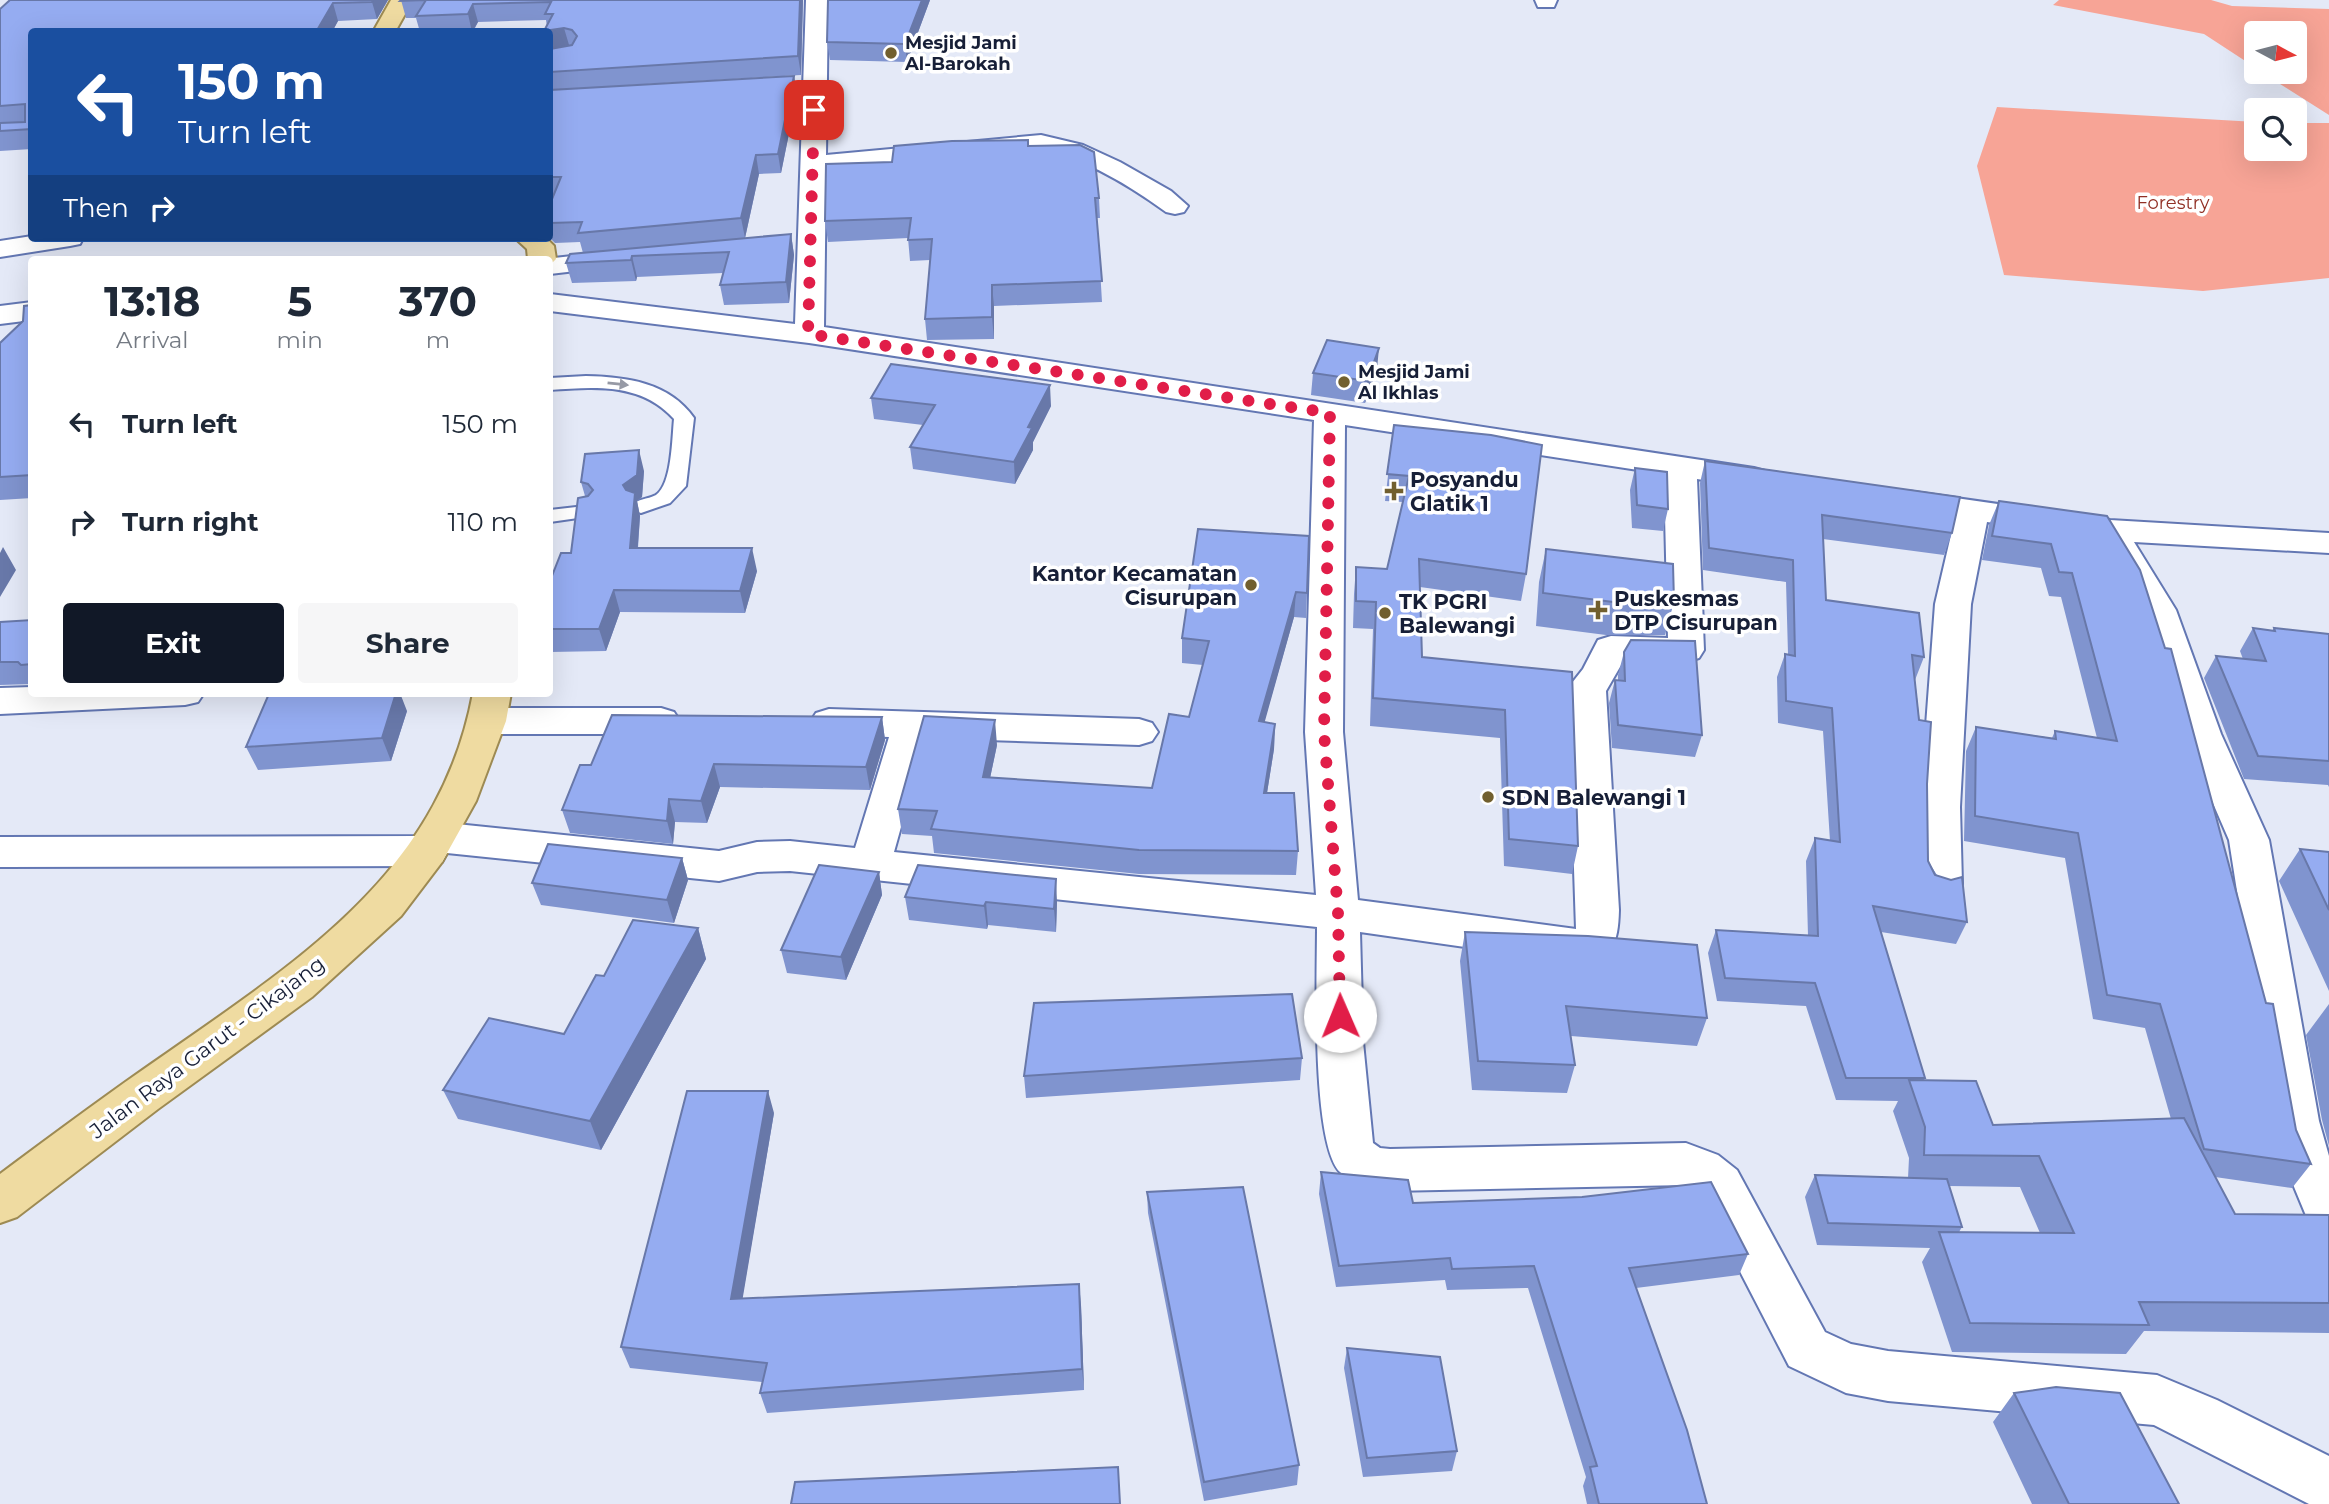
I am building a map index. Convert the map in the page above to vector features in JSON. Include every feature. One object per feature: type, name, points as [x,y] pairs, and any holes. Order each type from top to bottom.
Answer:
[{"type":"main road","points":[[386,28],[402,0]]},
{"type":"main road","name":"Jalan Raya Garut - Cikajang","points":[[0,1202],[142,1095],[298,985],[387,905],[433,844],[456,801],[490,707]]},
{"type":"street","points":[[808,334],[797,244],[812,164],[817,0]]},
{"type":"street","points":[[786,85],[814,83]]},
{"type":"street","points":[[812,164],[1041,142],[1057,144],[1124,175],[1153,190],[1175,206]]},
{"type":"street","points":[[0,249],[43,242]]},
{"type":"street","points":[[553,266],[641,257]]},
{"type":"street","points":[[553,303],[808,334],[1787,483]]},
{"type":"street","points":[[1330,413],[1324,732],[1338,913],[1340,1042],[1348,1139],[1355,1156],[1369,1167],[1390,1170],[1686,1164],[1699,1167],[1711,1174],[1720,1185],[1807,1349],[1846,1368],[1888,1376],[2157,1400],[2329,1485]]},
{"type":"street","points":[[0,852],[433,844],[719,866],[757,857],[790,856],[1338,913],[1577,946],[1594,940],[1598,910],[1587,688],[1599,675],[1611,648],[1686,650],[1680,467]]},
{"type":"street","points":[[1880,497],[2110,530],[2329,543]]},
{"type":"street","points":[[1941,884],[1940,807],[1953,604],[1973,511]]},
{"type":"street","points":[[2110,530],[2158,610],[2202,734],[2249,840],[2296,1121],[2304,1153],[2329,1215]]},
{"type":"street","points":[[0,701],[92,697]]},
{"type":"street","points":[[490,707],[692,721]]},
{"type":"street","points":[[800,722],[1139,732]]},
{"type":"street","points":[[870,864],[906,741]]},
{"type":"lane","points":[[553,384],[579,382],[630,386],[656,393],[673,402],[684,418],[676,486],[663,499],[641,507]]},
{"type":"lane","points":[[553,516],[585,512]]},
{"type":"green space","points":[[2059,0],[2211,0],[2232,6],[2329,9],[2329,115],[2307,101],[2307,98],[2302,98],[2280,84],[2307,84],[2307,21],[2244,21],[2244,60],[2204,34],[2053,5]]},
{"type":"green space","name":"Forestry","points":[[1997,107],[2244,121],[2244,161],[2307,161],[2307,123],[2329,123],[2329,278],[2203,291],[2004,275],[1977,166]]},
{"type":"building","points":[[10,0],[373,0],[333,3],[318,28],[28,28],[28,129],[0,131],[0,123],[25,122],[25,104],[0,106],[0,9]]},
{"type":"building","points":[[426,0],[800,0],[798,56],[553,72],[553,48],[572,45],[577,36],[572,30],[546,28],[553,14],[545,14],[551,2],[473,4],[468,14],[416,16]]},
{"type":"building","points":[[828,0],[922,0],[905,44],[827,42]]},
{"type":"building","points":[[794,76],[778,154],[756,155],[741,218],[578,233],[582,222],[553,223],[553,197],[561,177],[553,177],[553,90]]},
{"type":"building","points":[[1028,140],[1028,146],[1080,145],[1094,152],[1099,198],[1095,198],[1102,281],[992,285],[992,317],[925,319],[932,239],[908,240],[911,218],[825,221],[826,164],[892,162],[894,146],[952,141]]},
{"type":"building","points":[[791,234],[786,282],[720,285],[729,252],[632,256],[631,260],[566,263],[570,254]]},
{"type":"building","points":[[24,306],[28,306],[28,475],[0,477],[0,343],[23,321]]},
{"type":"building","points":[[1327,340],[1379,348],[1367,381],[1313,373]]},
{"type":"building","points":[[891,364],[1050,385],[1028,427],[1032,428],[1014,462],[910,447],[935,405],[871,398]]},
{"type":"building","points":[[1394,425],[1491,435],[1542,445],[1526,574],[1419,559],[1422,657],[1572,672],[1578,846],[1509,839],[1505,710],[1373,698],[1376,602],[1356,601],[1356,567],[1387,569],[1409,476],[1387,474]]},
{"type":"building","points":[[639,450],[637,475],[623,485],[626,490],[635,493],[630,548],[752,548],[740,591],[614,590],[599,629],[553,629],[553,573],[561,553],[571,553],[578,498],[588,496],[593,490],[588,484],[581,482],[585,454]]},
{"type":"building","points":[[1705,461],[1960,497],[1952,533],[1822,515],[1826,600],[1919,613],[1924,657],[1912,655],[1919,720],[1931,722],[1927,784],[1928,861],[1935,875],[1951,880],[1962,877],[1967,922],[1873,906],[1925,1078],[1846,1078],[1815,983],[1725,978],[1716,930],[1818,936],[1815,838],[1840,842],[1832,708],[1786,701],[1785,654],[1795,656],[1793,560],[1709,548]]},
{"type":"building","points":[[1635,468],[1667,472],[1668,509],[1637,505]]},
{"type":"building","points":[[1999,501],[2107,516],[2140,570],[2165,648],[2171,649],[2266,1003],[2273,1004],[2296,1130],[2311,1164],[2204,1149],[2160,1004],[2107,995],[2078,833],[1975,816],[1976,727],[2056,739],[2055,731],[2117,741],[2072,573],[2059,572],[2051,544],[1992,536]]},
{"type":"building","points":[[1198,529],[1309,536],[1307,593],[1296,592],[1259,721],[1275,724],[1264,793],[1294,793],[1298,851],[1139,850],[931,829],[937,811],[898,809],[924,716],[995,720],[983,777],[1152,788],[1169,714],[1189,717],[1209,641],[1182,638]]},
{"type":"building","points":[[1546,549],[1673,564],[1674,602],[1613,602],[1543,593]]},
{"type":"building","points":[[28,620],[28,664],[0,662],[0,622]]},
{"type":"building","points":[[2253,628],[2329,634],[2329,761],[2258,756],[2216,656],[2266,661]]},
{"type":"building","points":[[1631,640],[1695,641],[1702,735],[1618,725],[1615,680],[1625,681],[1624,652]]},
{"type":"building","points":[[268,697],[395,697],[382,738],[246,747]]},
{"type":"building","points":[[612,715],[882,717],[866,767],[714,764],[701,801],[669,799],[667,821],[562,810],[580,765],[591,765]]},
{"type":"building","points":[[548,844],[682,858],[667,900],[532,883]]},
{"type":"building","points":[[2300,849],[2329,852],[2329,910]]},
{"type":"building","points":[[819,865],[879,872],[841,957],[781,950]]},
{"type":"building","points":[[918,865],[1056,879],[1054,909],[986,902],[984,906],[905,897]]},
{"type":"building","points":[[633,920],[698,928],[590,1121],[443,1090],[489,1018],[564,1034],[596,975],[604,976]]},
{"type":"building","points":[[1465,932],[1588,936],[1697,945],[1707,1018],[1566,1006],[1575,1065],[1478,1061]]},
{"type":"building","points":[[1292,994],[1302,1058],[1024,1076],[1034,1003]]},
{"type":"building","points":[[1909,1080],[1976,1081],[1993,1125],[2184,1118],[2235,1214],[2329,1215],[2329,1303],[2139,1302],[2149,1325],[1970,1323],[1939,1232],[2074,1233],[2039,1156],[1924,1155],[1925,1127]]},
{"type":"building","points":[[687,1091],[768,1091],[731,1299],[1079,1284],[1082,1369],[760,1393],[767,1363],[621,1347]]},
{"type":"building","points":[[1321,1172],[1408,1180],[1413,1203],[1582,1197],[1711,1182],[1748,1254],[1629,1268],[1687,1430],[1707,1504],[1599,1504],[1590,1467],[1597,1466],[1534,1266],[1452,1269],[1450,1258],[1339,1266]]},
{"type":"building","points":[[1815,1175],[1947,1179],[1962,1227],[1828,1223]]},
{"type":"building","points":[[1243,1187],[1299,1465],[1204,1482],[1147,1192]]},
{"type":"building","points":[[1347,1348],[1440,1357],[1457,1451],[1367,1458]]},
{"type":"building","points":[[2056,1387],[2120,1393],[2179,1504],[2069,1504],[2014,1393]]},
{"type":"building","points":[[1118,1467],[1120,1504],[791,1504],[795,1482]]},
{"type":"place","name":"Mesjid Jami Al-Barokah","points":[[891,53]]},
{"type":"place","name":"Mesjid Jami Al Ikhlas","points":[[1344,382]]},
{"type":"place","name":"Posyandu Glatik 1","points":[[1394,491]]},
{"type":"place","name":"Kantor Kecamatan Cisurupan","points":[[1251,585]]},
{"type":"place","name":"Puskesmas DTP Cisurupan","points":[[1598,610]]},
{"type":"place","name":"TK PGRI Balewangi","points":[[1385,613]]},
{"type":"place","name":"SDN Balewangi 1","points":[[1488,797]]},
{"type":"route","points":[[814,110],[808,334],[1330,413],[1324,732],[1338,913],[1340,1016]]}]
